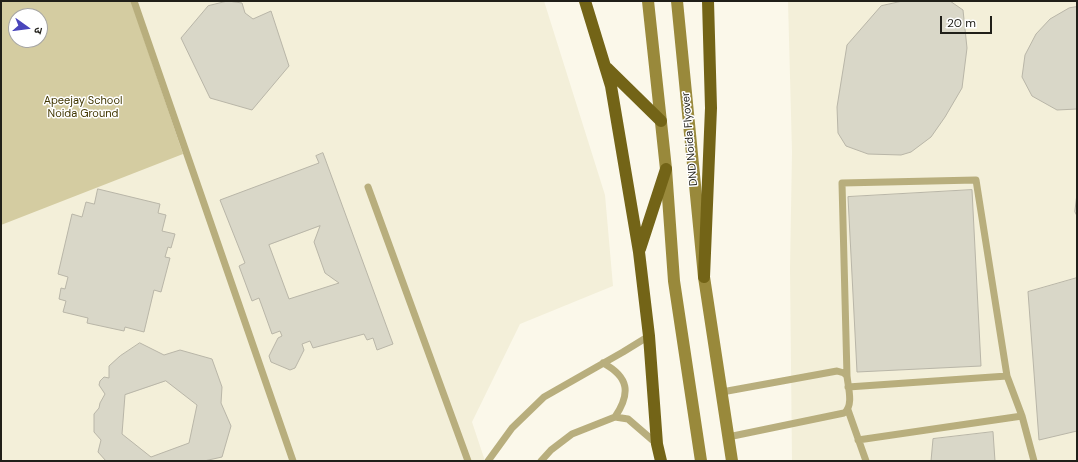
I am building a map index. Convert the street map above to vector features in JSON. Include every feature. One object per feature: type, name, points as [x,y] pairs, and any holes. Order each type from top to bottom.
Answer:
[{"type":"highway","points":[[585,1],[611,86],[640,252],[649,336],[657,444],[661,461]]},
{"type":"highway","points":[[704,277],[710,108],[708,1]]},
{"type":"highway","points":[[605,67],[660,121]]},
{"type":"highway","points":[[640,252],[666,170]]},
{"type":"main road","points":[[648,1],[666,170],[674,281],[701,461]]},
{"type":"main road","name":"DND Noida Flyover","points":[[677,1],[704,277],[732,461]]},
{"type":"lane","points":[[134,1],[293,461]]},
{"type":"lane","points":[[866,461],[848,410],[850,405],[847,376],[842,183],[976,180],[1007,376],[1022,416],[1034,461]]},
{"type":"lane","points":[[368,187],[468,461]]},
{"type":"lane","points":[[488,461],[512,428],[544,397],[624,352],[649,336]]},
{"type":"lane","points":[[603,363],[617,372],[623,381],[625,388],[625,400],[615,417]]},
{"type":"lane","points":[[722,392],[837,371],[844,373],[847,376]]},
{"type":"lane","points":[[848,387],[1007,376]]},
{"type":"lane","points":[[728,437],[840,414],[848,410]]},
{"type":"lane","points":[[858,440],[1022,416]]},
{"type":"lane","points":[[541,461],[551,450],[572,434],[615,417],[628,419],[657,444]]},
{"type":"lane","points":[[548,461],[551,450]]},
{"type":"shaded area","points":[[1,1],[544,1],[605,195],[613,286],[520,324],[472,422],[485,461],[1,461]]},
{"type":"shaded area","points":[[788,1],[1077,1],[1077,461],[792,461],[790,269],[792,152]]},
{"type":"green space","name":"Apeejay School Noida Ground","points":[[1,1],[131,1],[183,154],[1,225]]},
{"type":"building","points":[[228,1],[242,3],[245,13],[253,19],[271,11],[289,66],[252,110],[210,98],[181,38],[208,6]]},
{"type":"building","points":[[903,1],[950,1],[963,10],[967,48],[962,88],[931,137],[911,152],[901,155],[868,154],[846,146],[838,133],[837,107],[847,45],[881,6]]},
{"type":"building","points":[[1077,7],[1077,109],[1057,110],[1032,96],[1022,77],[1025,55],[1036,34],[1050,19],[1069,8]]},
{"type":"building","points":[[323,153],[393,344],[377,350],[373,338],[367,340],[364,334],[313,348],[310,341],[302,344],[304,350],[295,368],[290,370],[271,362],[269,356],[278,338],[282,336],[280,331],[272,334],[259,298],[252,301],[239,266],[245,263],[220,200],[319,163],[316,156]],"holes":[[[320,226],[314,242],[325,273],[339,283],[289,299],[269,245]]]},
{"type":"building","points":[[98,189],[160,204],[158,213],[166,215],[162,231],[175,234],[171,248],[168,247],[165,257],[170,258],[161,292],[154,290],[144,332],[125,327],[124,331],[87,323],[88,318],[63,312],[66,301],[59,299],[61,288],[65,289],[68,277],[58,274],[72,214],[82,217],[86,202],[94,204]]},
{"type":"building","points":[[972,190],[981,366],[857,372],[848,197]]},
{"type":"building","points":[[1077,194],[1077,216],[1075,212]]},
{"type":"building","points":[[1077,278],[1077,431],[1039,440],[1028,292]]},
{"type":"building","points":[[140,343],[164,355],[180,350],[212,359],[222,387],[221,403],[231,426],[222,457],[204,461],[106,461],[98,452],[101,440],[94,432],[94,414],[99,408],[105,394],[99,385],[100,381],[104,377],[109,378],[109,366],[120,356]],"holes":[[[166,381],[197,405],[189,443],[151,457],[122,434],[125,395]]]},
{"type":"building","points":[[993,432],[995,461],[931,461],[933,439]]}]
